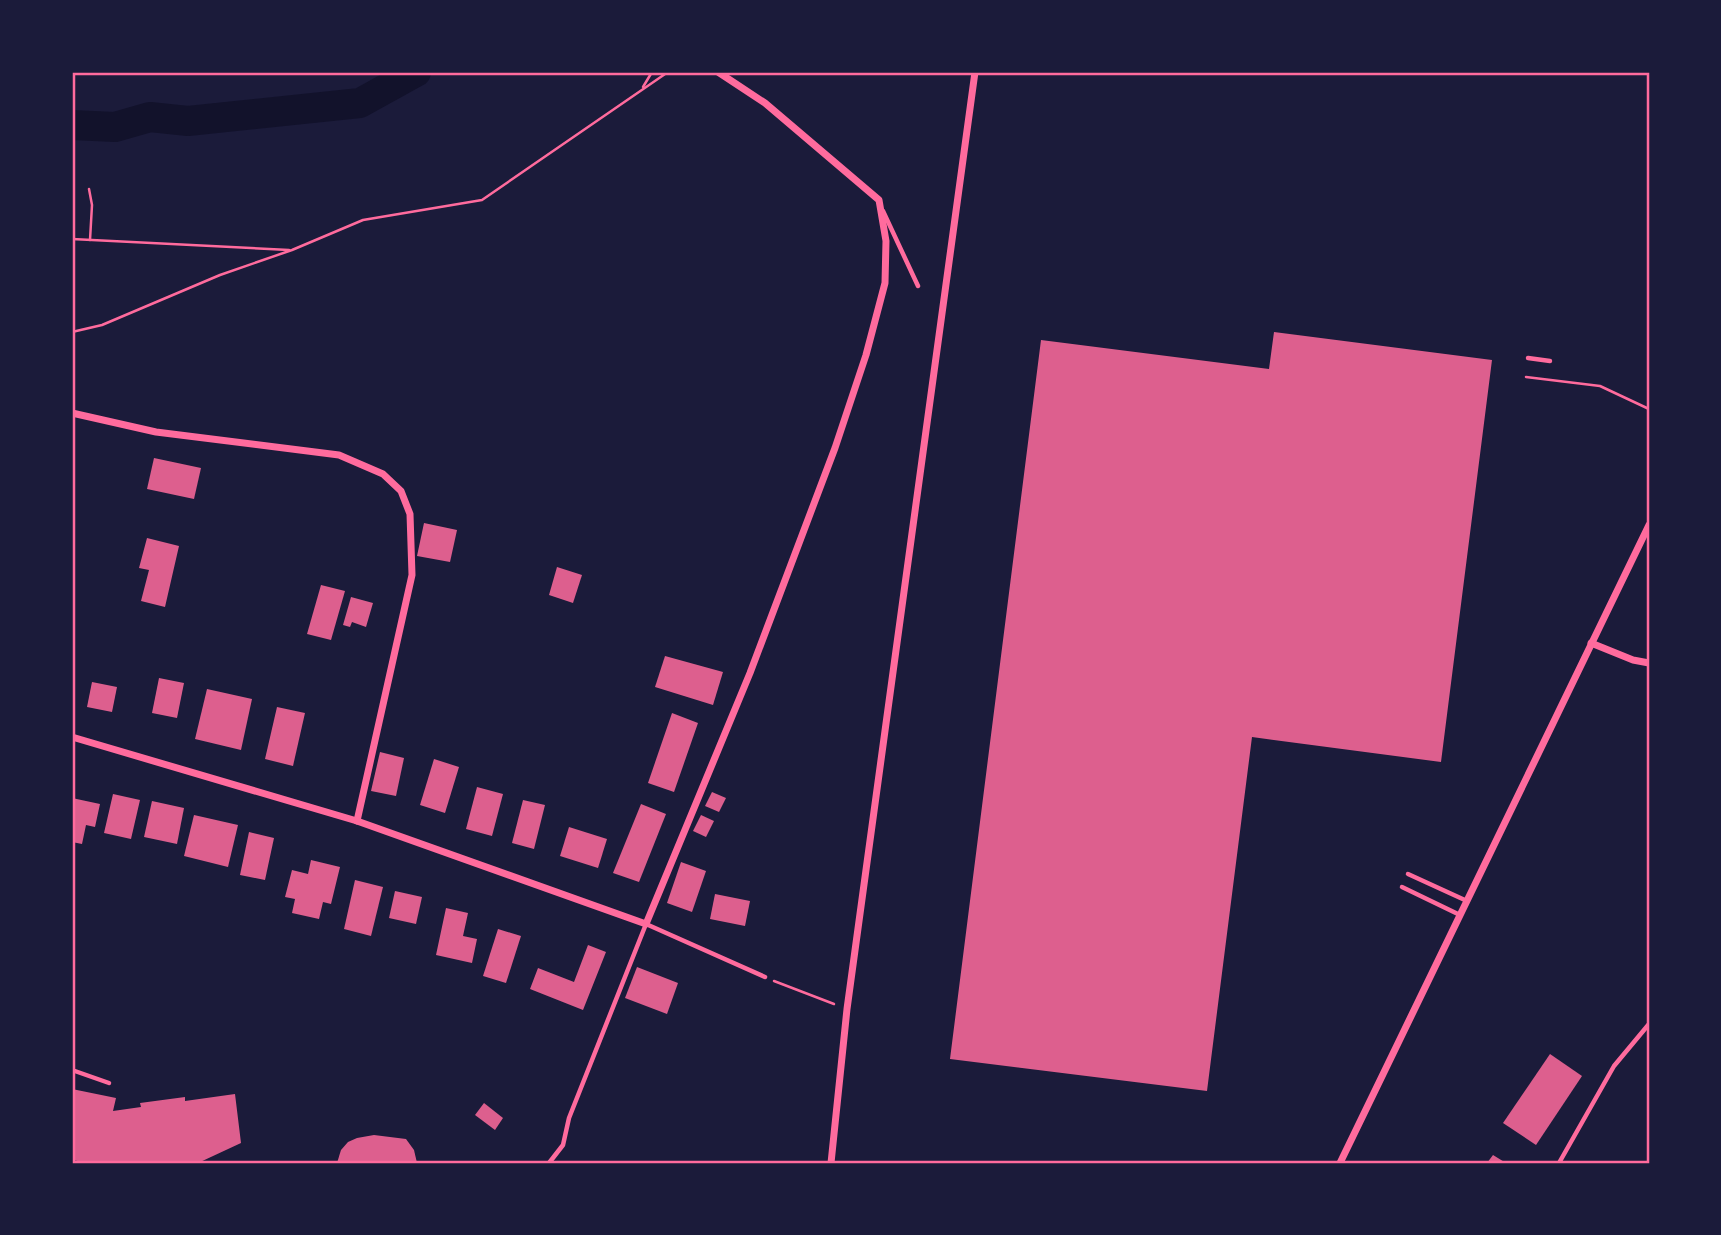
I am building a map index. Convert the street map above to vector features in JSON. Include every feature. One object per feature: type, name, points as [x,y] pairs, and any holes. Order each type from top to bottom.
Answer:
[{"type":"street","points":[[72,737],[357,821],[646,924],[750,673],[835,448],[866,355],[885,283],[886,241],[879,200],[765,103],[718,72]]},
{"type":"street","points":[[831,1163],[849,995],[975,72]]},
{"type":"street","points":[[72,413],[156,432],[339,455],[383,474],[401,491],[410,514],[412,575],[357,821]]},
{"type":"street","points":[[1339,1163],[1649,524]]},
{"type":"street","points":[[1591,643],[1633,660],[1649,663]]},
{"type":"lane","points":[[879,200],[918,286]]},
{"type":"lane","points":[[1528,358],[1550,362]]},
{"type":"lane","points":[[1408,874],[1466,901]]},
{"type":"lane","points":[[1402,887],[1460,915]]},
{"type":"lane","points":[[549,1163],[562,1145],[569,1118],[646,924],[765,977]]},
{"type":"lane","points":[[1559,1163],[1615,1066],[1649,1024]]},
{"type":"lane","points":[[72,1070],[109,1083]]},
{"type":"path","points":[[641,90],[652,72]]},
{"type":"path","points":[[72,332],[102,325],[220,275],[292,250],[363,220],[482,200],[668,72]]},
{"type":"path","points":[[89,190],[92,205],[90,240]]},
{"type":"path","points":[[72,239],[292,250]]},
{"type":"path","points":[[1526,376],[1600,386],[1649,409]]},
{"type":"path","points":[[765,977],[834,1004]]},
{"type":"building","points":[[1274,332],[1492,360],[1441,762],[1252,737],[1207,1091],[950,1059],[1041,340],[1269,369]]},
{"type":"building","points":[[154,458],[201,468],[194,499],[147,489]]},
{"type":"building","points":[[424,523],[457,530],[450,562],[417,556]]},
{"type":"building","points":[[147,538],[179,546],[165,607],[141,601],[149,570],[139,568]]},
{"type":"building","points":[[557,567],[582,575],[573,603],[549,595]]},
{"type":"building","points":[[321,585],[345,591],[331,640],[307,634]]},
{"type":"building","points":[[351,597],[373,603],[366,627],[352,622],[350,627],[343,625]]},
{"type":"building","points":[[665,656],[723,672],[713,705],[655,687]]},
{"type":"building","points":[[159,678],[184,683],[177,718],[152,713]]},
{"type":"building","points":[[92,682],[117,687],[112,712],[87,707]]},
{"type":"building","points":[[207,689],[252,699],[241,750],[195,739]]},
{"type":"building","points":[[277,707],[305,713],[293,766],[265,759]]},
{"type":"building","points":[[672,713],[698,723],[674,792],[648,783]]},
{"type":"building","points":[[380,752],[404,758],[396,796],[371,791]]},
{"type":"building","points":[[434,759],[459,767],[445,813],[420,805]]},
{"type":"building","points":[[477,787],[503,794],[492,836],[466,829]]},
{"type":"building","points":[[712,792],[726,798],[719,812],[705,806]]},
{"type":"building","points":[[113,794],[140,800],[131,839],[104,833]]},
{"type":"building","points":[[72,798],[100,804],[95,827],[86,825],[82,844],[72,842]]},
{"type":"building","points":[[523,800],[545,805],[534,849],[512,843]]},
{"type":"building","points":[[152,801],[184,808],[177,844],[144,837]]},
{"type":"building","points":[[641,804],[666,814],[639,882],[613,873]]},
{"type":"building","points":[[194,815],[238,825],[228,867],[184,856]]},
{"type":"building","points":[[701,815],[714,821],[706,837],[693,831]]},
{"type":"building","points":[[569,827],[607,839],[598,868],[560,856]]},
{"type":"building","points":[[249,832],[274,838],[265,880],[240,875]]},
{"type":"building","points":[[311,860],[340,867],[331,904],[323,902],[319,919],[292,913],[295,899],[285,897],[292,870],[308,874]]},
{"type":"building","points":[[681,862],[706,871],[692,912],[667,903]]},
{"type":"building","points":[[355,880],[383,887],[371,936],[344,929]]},
{"type":"building","points":[[395,891],[422,897],[416,924],[389,918]]},
{"type":"building","points":[[715,894],[750,901],[745,926],[710,919]]},
{"type":"building","points":[[446,908],[468,913],[463,936],[477,939],[472,963],[436,955]]},
{"type":"building","points":[[498,929],[521,936],[506,983],[483,976]]},
{"type":"building","points":[[588,945],[606,952],[583,1010],[530,989],[538,968],[574,982]]},
{"type":"building","points":[[637,967],[678,983],[667,1014],[625,998]]},
{"type":"building","points":[[1550,1054],[1582,1076],[1536,1145],[1503,1123]]},
{"type":"building","points":[[72,1089],[116,1098],[113,1111],[141,1107],[140,1103],[185,1097],[185,1101],[235,1094],[241,1143],[198,1163],[88,1163],[72,1160]]},
{"type":"building","points":[[484,1103],[503,1118],[495,1130],[475,1115]]},
{"type":"building","points":[[374,1135],[406,1139],[414,1150],[417,1163],[337,1163],[341,1150],[348,1142]]},
{"type":"building","points":[[1493,1155],[1506,1163],[1487,1163]]},
{"type":"waterway","points":[[72,125],[115,127],[150,117],[188,121],[360,103],[416,72]]}]
